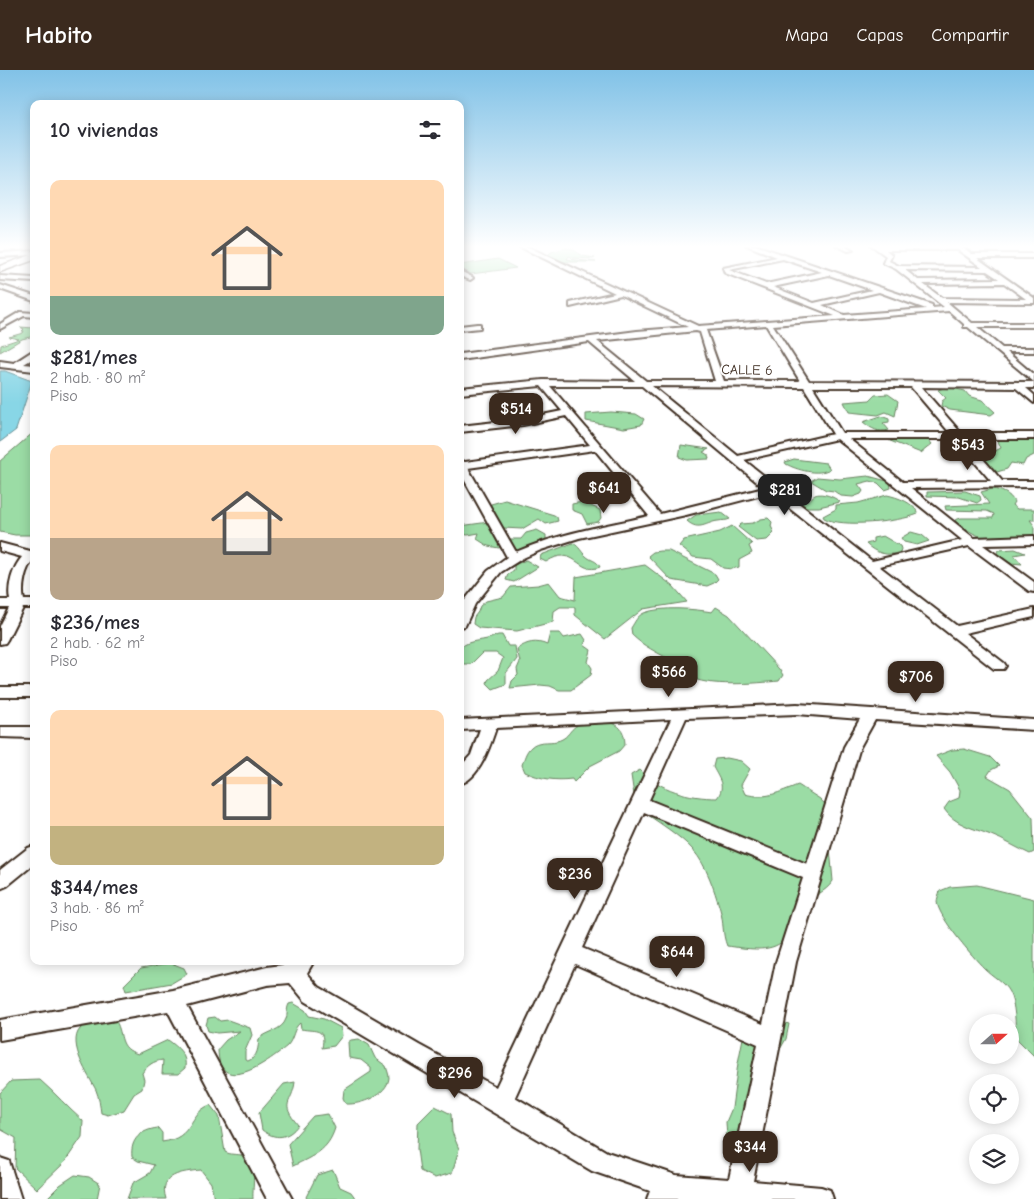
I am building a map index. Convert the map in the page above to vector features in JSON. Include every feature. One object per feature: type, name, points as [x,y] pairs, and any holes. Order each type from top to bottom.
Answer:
[{"type":"street","points":[[573,305],[603,298]]},
{"type":"street","points":[[632,298],[698,328],[706,335],[720,384]]},
{"type":"street","points":[[796,298],[845,317]]},
{"type":"street","points":[[814,305],[846,298]]},
{"type":"street","points":[[902,298],[934,309]]},
{"type":"street","points":[[937,298],[1034,379]]},
{"type":"street","points":[[908,300],[1031,300]]},
{"type":"street","points":[[464,356],[637,333],[949,309]]},
{"type":"street","points":[[0,327],[30,311]]},
{"type":"street","points":[[23,314],[30,315]]},
{"type":"street","points":[[768,323],[839,436],[971,542],[1034,588]]},
{"type":"street","points":[[967,324],[1034,325]]},
{"type":"street","points":[[464,328],[477,326]]},
{"type":"street","points":[[591,340],[772,489],[999,666]]},
{"type":"street","points":[[999,350],[1034,350]]},
{"type":"street","points":[[15,366],[30,357]]},
{"type":"street","points":[[0,364],[30,368]]},
{"type":"street","points":[[543,382],[657,518]]},
{"type":"street","name":"CALLE 6","points":[[464,391],[543,382],[1034,386]]},
{"type":"street","points":[[914,385],[999,484]]},
{"type":"street","points":[[1018,385],[1034,400]]},
{"type":"street","points":[[464,429],[523,422],[568,414]]},
{"type":"street","points":[[736,459],[839,436],[1034,436]]},
{"type":"street","points":[[464,465],[597,447]]},
{"type":"street","points":[[464,479],[514,559]]},
{"type":"street","points":[[902,485],[1034,484]]},
{"type":"street","points":[[464,604],[500,567],[554,542],[601,528],[657,518],[772,489]]},
{"type":"street","points":[[869,565],[971,542],[1034,540]]},
{"type":"street","points":[[0,546],[30,556]]},
{"type":"street","points":[[0,640],[18,604],[15,592],[23,563],[30,557]]},
{"type":"street","points":[[0,604],[30,604]]},
{"type":"street","points":[[954,631],[1034,613]]},
{"type":"street","points":[[0,692],[30,692]]},
{"type":"street","points":[[464,725],[680,712],[797,709],[1034,725]]},
{"type":"street","points":[[501,1102],[680,712]]},
{"type":"street","points":[[739,1192],[786,962],[852,747],[870,715]]},
{"type":"street","points":[[464,773],[478,757],[490,723]]},
{"type":"street","points":[[4,736],[30,733]]},
{"type":"street","points":[[639,803],[813,874]]},
{"type":"street","points":[[0,881],[30,856]]},
{"type":"street","points":[[570,952],[770,1038]]},
{"type":"street","points":[[0,1030],[173,1000],[299,967],[312,994],[411,1054],[501,1102],[601,1162],[668,1193],[739,1192],[822,1199]]},
{"type":"street","points":[[173,1000],[280,1199]]},
{"type":"street","points":[[0,1170],[9,1199]]},
{"type":"green space","points":[[20,327],[30,328],[30,337],[22,339],[0,352],[1,345],[19,339],[9,337],[23,333],[24,329]]},
{"type":"green space","points":[[947,387],[965,391],[969,396],[982,400],[995,412],[991,415],[950,410],[941,406],[942,401],[946,398],[938,390]]},
{"type":"green space","points":[[888,394],[898,401],[895,416],[886,412],[878,415],[849,412],[844,402],[870,400],[875,395]]},
{"type":"green space","points":[[611,412],[636,414],[644,419],[641,425],[624,428],[586,421],[586,414]]},
{"type":"green space","points":[[881,416],[889,419],[889,422],[883,423],[889,430],[875,430],[863,422]]},
{"type":"green space","points":[[30,435],[30,535],[0,532],[0,461]]},
{"type":"green space","points":[[1014,435],[1034,438],[1034,455],[1026,459],[1023,465],[1011,463],[1007,469],[997,472],[983,457],[1001,448],[997,439]]},
{"type":"green space","points":[[885,439],[928,439],[932,444],[921,453]]},
{"type":"green space","points":[[681,445],[709,449],[703,452],[708,455],[709,459],[687,460],[679,457]]},
{"type":"green space","points":[[794,459],[826,463],[830,469],[814,472],[802,470],[785,462]]},
{"type":"green space","points":[[868,476],[887,481],[890,483],[891,488],[885,490],[878,483],[870,481],[858,484],[863,491],[861,494],[853,497],[841,496],[811,481],[817,477],[840,479]]},
{"type":"green space","points":[[787,489],[794,490],[804,501],[821,494],[832,497],[840,502],[819,507],[803,507],[783,492]]},
{"type":"green space","points":[[992,489],[1007,494],[1014,502],[1012,505],[1017,509],[1034,509],[1034,520],[1030,520],[1034,525],[1034,537],[992,539],[983,537],[974,534],[955,520],[961,518],[993,518],[994,514],[987,511],[946,510],[945,506],[989,504],[981,492]]},
{"type":"green space","points":[[965,491],[980,496],[981,500],[977,503],[959,497],[927,496],[927,492]]},
{"type":"green space","points":[[887,495],[910,504],[918,514],[870,523],[843,523],[832,521],[823,516],[836,509],[836,505],[858,503]]},
{"type":"green space","points":[[505,500],[554,515],[558,521],[546,524],[539,519],[522,529],[503,528],[490,508],[491,504]]},
{"type":"green space","points":[[582,502],[600,510],[601,518],[598,522],[587,524],[582,514],[572,510],[572,504]]},
{"type":"green space","points":[[721,512],[730,519],[703,526],[695,526],[687,521],[696,515]]},
{"type":"green space","points":[[768,518],[772,522],[771,526],[774,533],[767,540],[756,541],[738,527],[741,524],[753,523]]},
{"type":"green space","points":[[489,522],[502,546],[499,548],[488,546],[477,539],[479,533],[464,534],[464,525]]},
{"type":"green space","points":[[732,526],[752,544],[749,546],[752,553],[739,560],[739,567],[732,569],[723,568],[711,559],[693,557],[679,546],[684,540],[720,532]]},
{"type":"green space","points":[[537,530],[546,535],[546,542],[518,551],[509,543],[510,539],[521,539],[526,533]]},
{"type":"green space","points":[[911,532],[922,535],[929,541],[917,545],[904,542],[901,538]]},
{"type":"green space","points":[[883,536],[900,546],[900,552],[882,553],[873,550],[866,544],[873,542],[873,538]]},
{"type":"green space","points":[[573,543],[600,567],[593,569],[586,567],[564,556],[556,557],[546,562],[540,559],[541,555]]},
{"type":"green space","points":[[1015,549],[1025,553],[1014,555],[1022,564],[1010,563],[997,554],[999,550]]},
{"type":"green space","points":[[669,551],[715,574],[718,579],[707,586],[671,580],[648,556],[653,552]]},
{"type":"green space","points":[[526,560],[538,567],[514,582],[506,580],[508,574],[514,570],[514,565]]},
{"type":"green space","points":[[645,565],[673,586],[687,602],[643,609],[605,639],[575,615],[575,607],[560,607],[554,611],[553,622],[517,631],[479,628],[473,624],[474,617],[480,606],[486,601],[503,597],[511,587],[538,585],[549,582],[560,596],[575,600],[576,577]]},
{"type":"green space","points":[[716,607],[729,615],[779,669],[783,675],[779,681],[732,684],[696,680],[632,635],[631,628],[638,617],[644,613],[660,609],[687,609],[712,612]]},
{"type":"green space","points":[[550,633],[560,633],[564,638],[582,634],[586,640],[584,645],[591,650],[588,662],[592,668],[591,675],[571,690],[559,690],[550,686],[540,685],[510,688],[512,681],[518,675],[517,669],[520,662],[517,649],[532,642],[547,645]]},
{"type":"green space","points":[[502,635],[508,646],[515,646],[517,659],[506,673],[506,684],[493,689],[487,683],[498,671],[503,658],[496,653],[482,653],[471,664],[464,664],[464,645]]},
{"type":"green space","points":[[603,722],[618,726],[622,730],[625,744],[619,751],[590,766],[574,782],[572,779],[548,779],[525,772],[522,765],[525,755],[534,745],[562,739],[577,725]]},
{"type":"green space","points":[[964,749],[990,757],[999,766],[991,770],[987,776],[1010,789],[1033,818],[1034,852],[1030,854],[996,837],[965,825],[953,819],[944,809],[949,802],[959,798],[960,790],[950,772],[936,756],[952,750]]},
{"type":"green space","points":[[727,758],[741,761],[750,769],[741,785],[745,794],[766,796],[798,785],[820,799],[837,817],[838,827],[830,848],[833,881],[807,903],[784,940],[765,949],[727,946],[721,914],[710,878],[698,856],[682,839],[641,810],[635,802],[631,775],[640,770],[666,788],[706,798],[717,798],[720,794],[721,786],[713,767],[715,759]]},
{"type":"green space","points":[[977,885],[1034,899],[1034,1056],[1019,1041],[1019,1014],[1014,1014],[1007,988],[972,955],[957,937],[939,909],[937,902],[940,891],[950,887]]},
{"type":"green space","points":[[176,965],[184,968],[187,974],[172,983],[126,991],[124,985],[141,968]]},
{"type":"green space","points":[[293,1003],[305,1010],[309,1016],[324,1019],[341,1028],[342,1036],[334,1046],[322,1048],[323,1037],[321,1034],[301,1029],[300,1023],[287,1046],[268,1060],[245,1072],[235,1074],[226,1071],[220,1064],[218,1049],[226,1040],[240,1031],[217,1033],[208,1031],[206,1025],[208,1018],[215,1017],[220,1021],[228,1020],[250,1028],[252,1035],[245,1051],[245,1060],[248,1061],[256,1055],[259,1039],[284,1023],[289,1004]]},
{"type":"green space","points":[[110,1019],[116,1021],[124,1045],[127,1048],[138,1054],[168,1040],[181,1052],[185,1059],[185,1068],[178,1074],[162,1074],[163,1060],[151,1064],[142,1073],[144,1080],[142,1089],[134,1094],[124,1110],[108,1115],[101,1113],[97,1093],[80,1060],[76,1043],[77,1035],[83,1026]]},
{"type":"green space","points":[[773,1019],[789,1024],[786,1039],[779,1051],[773,1081],[758,1128],[734,1155],[727,1139],[726,1122],[732,1108],[744,1033]]},
{"type":"green space","points":[[359,1039],[369,1045],[375,1058],[386,1066],[389,1078],[384,1089],[372,1098],[359,1103],[346,1104],[343,1098],[344,1090],[371,1072],[371,1068],[361,1060],[349,1058],[348,1042]]},
{"type":"green space","points":[[40,1080],[83,1121],[82,1137],[64,1163],[37,1189],[15,1168],[16,1138],[0,1129],[0,1093],[11,1081]]},
{"type":"green space","points":[[295,1082],[288,1107],[289,1112],[298,1125],[290,1133],[276,1137],[262,1130],[259,1113],[284,1084]]},
{"type":"green space","points":[[210,1105],[219,1116],[225,1152],[241,1155],[250,1162],[253,1174],[253,1199],[214,1199],[211,1183],[201,1170],[179,1173],[169,1179],[165,1184],[166,1199],[127,1199],[133,1183],[150,1173],[154,1165],[138,1161],[132,1157],[133,1145],[138,1136],[146,1131],[158,1128],[162,1133],[162,1142],[173,1140],[186,1131],[197,1114]]},
{"type":"green space","points":[[435,1106],[451,1114],[452,1132],[459,1149],[452,1173],[435,1178],[420,1171],[417,1149],[418,1123]]},
{"type":"green space","points":[[328,1114],[335,1128],[328,1142],[319,1152],[293,1166],[288,1144],[313,1116]]},
{"type":"green space","points":[[333,1170],[340,1187],[351,1192],[356,1199],[307,1199],[306,1197],[317,1175]]},
{"type":"green space","points":[[75,1175],[89,1177],[100,1184],[97,1199],[46,1199],[60,1185]]},
{"type":"water","points":[[0,371],[5,371],[30,380],[30,387],[16,430],[0,442]]}]
